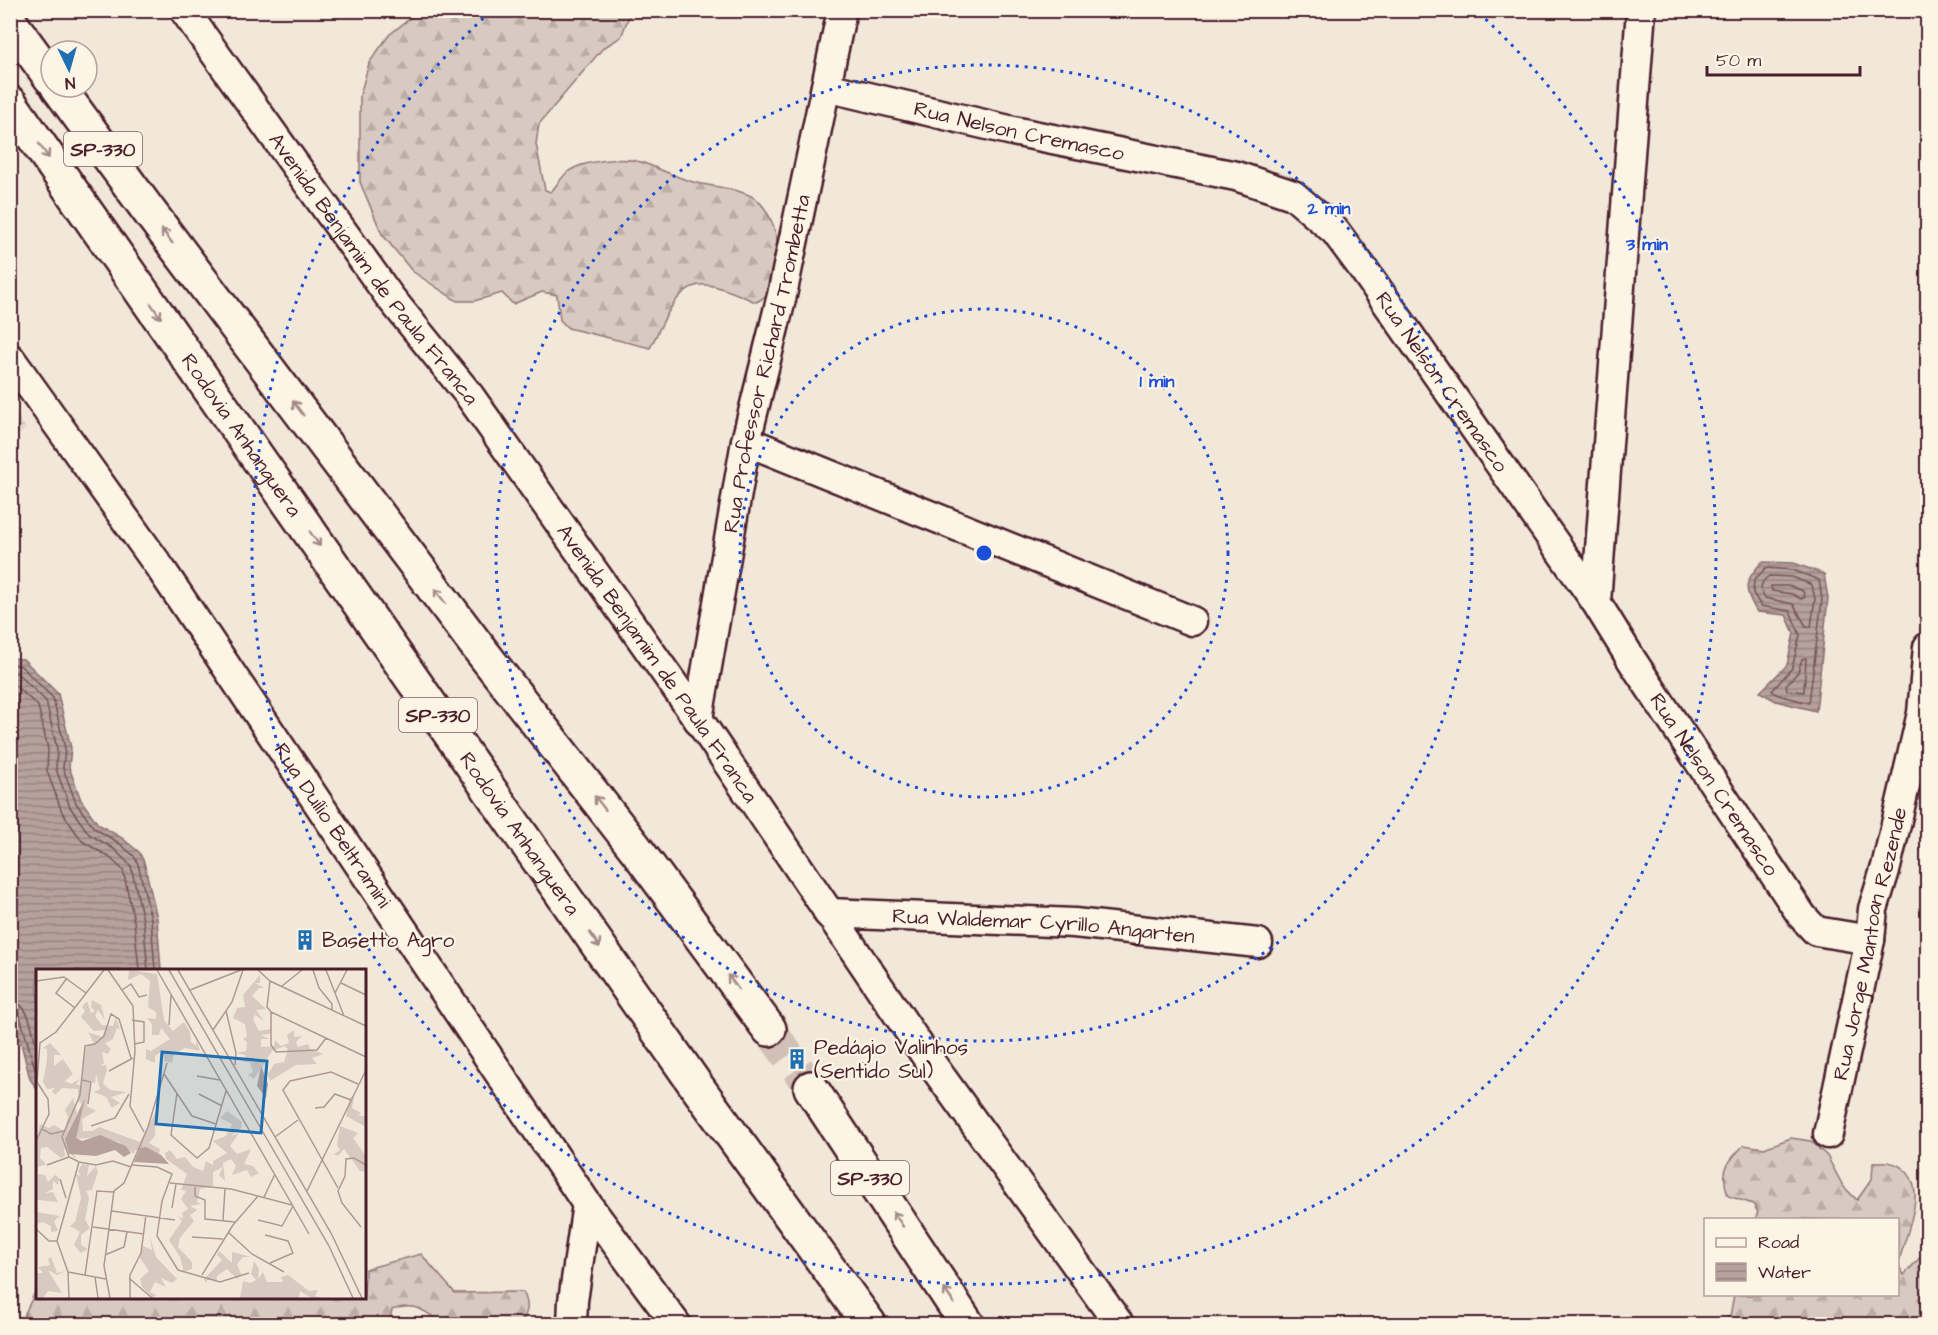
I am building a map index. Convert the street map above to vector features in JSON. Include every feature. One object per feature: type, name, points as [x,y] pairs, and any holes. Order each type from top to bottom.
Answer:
[{"type":"highway","points":[[10,22],[39,62]]},
{"type":"highway","name":"SP-330","points":[[67,99],[475,643],[636,849],[769,1029]]},
{"type":"highway","name":"Rodovia Anhanguera","points":[[10,103],[688,1074],[869,1324]]},
{"type":"highway","name":"SP-330","points":[[811,1088],[967,1324]]},
{"type":"street","name":"Avenida Benjamim de Paula Franca","points":[[184,10],[389,296],[470,395],[698,719],[933,1066],[1119,1324]]},
{"type":"street","name":"Rua Professor Richard Trombetta","points":[[698,719],[746,441],[782,295],[843,10]]},
{"type":"street","points":[[1596,602],[1641,10]]},
{"type":"street","name":"Rua Nelson Cremasco","points":[[826,87],[1013,131],[1236,176],[1293,195],[1335,231],[1352,254],[1596,602],[1633,662],[1802,916],[1816,931],[1870,940]]},
{"type":"street","name":"Rua Duílio Beltramini","points":[[10,358],[161,569],[587,1203],[676,1324]]},
{"type":"street","points":[[746,441],[1192,621]]},
{"type":"street","name":"Rua Jorge Mantoan Rezende","points":[[1828,1134],[1870,940],[1873,909],[1886,867],[1922,713],[1928,647]]},
{"type":"street","name":"Rua Waldemar Cyrillo Angarten","points":[[828,913],[1074,923],[1258,943]]},
{"type":"street","points":[[572,1324],[573,1301],[587,1203]]},
{"type":"shaded area","points":[[10,406],[26,429],[11,440],[10,440]]},
{"type":"green space","points":[[429,10],[631,11],[621,37],[603,48],[539,124],[536,144],[545,190],[551,192],[566,173],[576,167],[604,160],[624,160],[641,162],[680,178],[751,196],[762,205],[770,217],[778,250],[778,267],[774,282],[767,294],[756,302],[718,287],[695,286],[686,290],[671,307],[650,348],[568,328],[560,320],[557,295],[542,292],[513,304],[502,293],[474,301],[457,301],[412,271],[382,234],[360,182],[360,95],[369,63],[389,35],[413,16]]},
{"type":"green space","points":[[1791,1138],[1811,1141],[1827,1156],[1843,1186],[1857,1200],[1872,1179],[1873,1163],[1889,1163],[1903,1169],[1912,1180],[1915,1198],[1899,1262],[1899,1218],[1755,1218],[1758,1212],[1753,1204],[1728,1196],[1725,1174],[1729,1162],[1744,1145],[1764,1148]]},
{"type":"green space","points":[[1927,1250],[1927,1324],[1719,1324],[1730,1316],[1734,1296],[1899,1296],[1899,1267],[1904,1275]]},
{"type":"green space","points":[[421,1254],[455,1293],[523,1292],[527,1305],[526,1312],[520,1324],[478,1325],[444,1322],[412,1307],[392,1310],[389,1324],[22,1324],[36,1290],[36,1299],[366,1299],[366,1269]]},
{"type":"water","points":[[1762,562],[1794,563],[1824,574],[1828,598],[1816,711],[1776,701],[1760,692],[1787,665],[1794,633],[1786,615],[1757,612],[1749,597],[1748,581]]},
{"type":"water","points":[[11,658],[23,659],[58,694],[71,748],[69,767],[81,800],[98,824],[122,838],[139,852],[144,862],[157,918],[161,969],[36,969],[36,1088],[30,1079],[11,1004]]},
{"type":"tunnel","points":[[769,1029],[811,1088]]},
{"type":"place","name":"Basetto Agro","points":[[305,940]]},
{"type":"place","name":"Pedágio Valinhos (Sentido Sul)","points":[[797,1059]]}]
